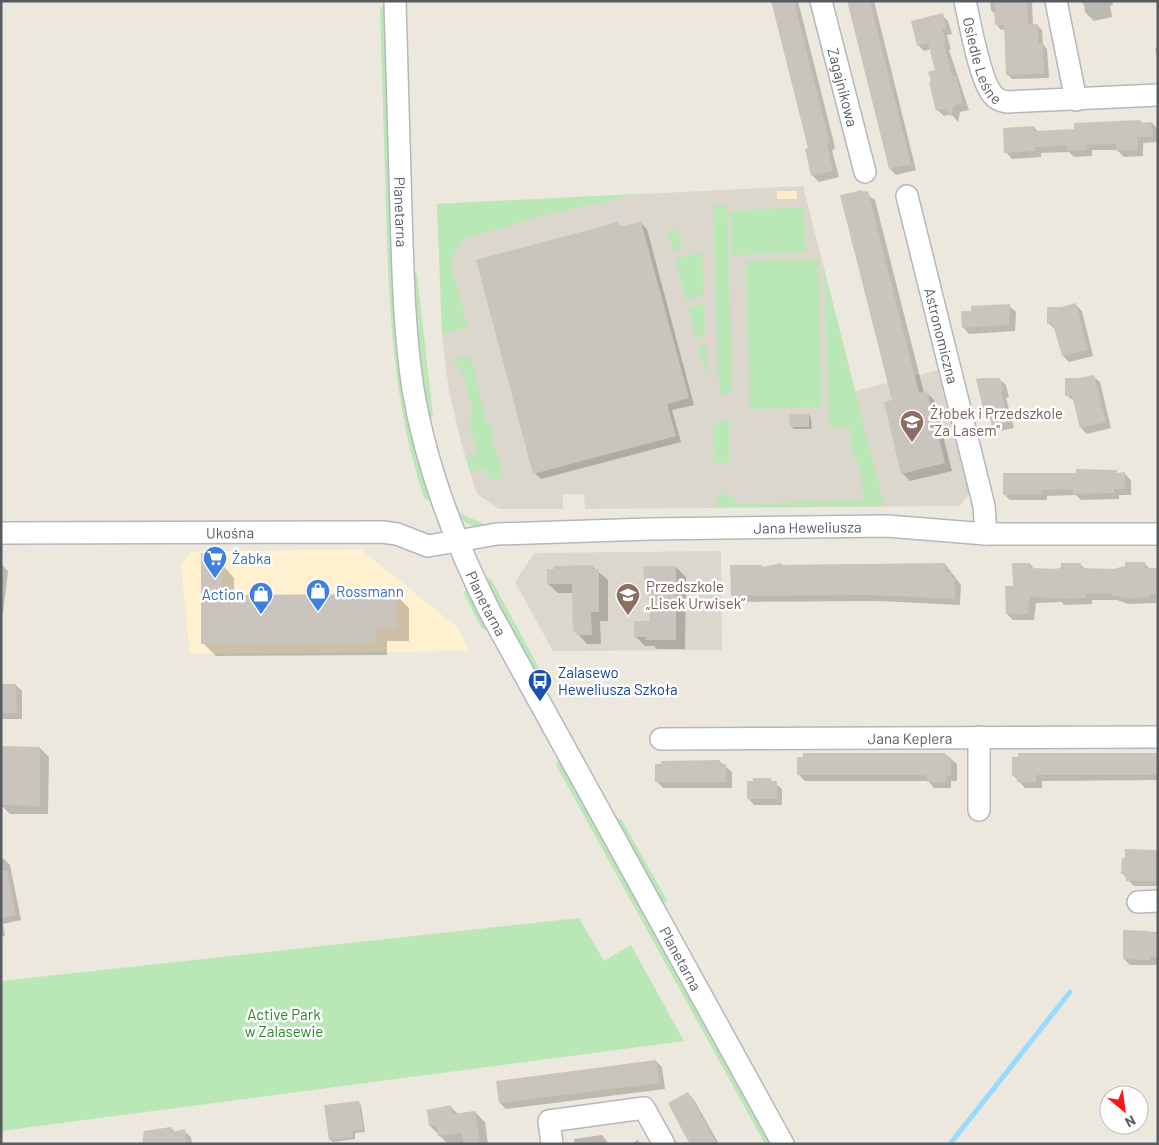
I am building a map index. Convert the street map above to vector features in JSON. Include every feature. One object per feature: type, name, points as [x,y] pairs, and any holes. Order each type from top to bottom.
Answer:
[{"type":"street","name":"Planetarna","points":[[395,1],[403,263],[410,362],[427,453],[456,540],[489,610],[783,1144]]},
{"type":"street","name":"Zagajnikowa","points":[[821,1],[865,172]]},
{"type":"street","name":"Osiedle Leśne","points":[[965,1],[986,81],[993,96],[1007,102],[1158,95]]},
{"type":"street","points":[[1056,1],[1076,100]]},
{"type":"street","name":"Astronomiczna","points":[[907,196],[984,506],[986,534]]},
{"type":"street","name":"Jana Heweliusza","points":[[456,540],[496,534],[544,531],[887,526],[986,534],[1158,534]]},
{"type":"street","name":"Ukośna","points":[[1,533],[383,532],[397,534],[428,546],[456,540]]},
{"type":"street","points":[[979,737],[979,810]]},
{"type":"street","name":"Jana Keplera","points":[[661,739],[1158,737]]},
{"type":"street","points":[[552,1144],[548,1121],[644,1108],[664,1144]]},
{"type":"shaded area","points":[[803,186],[855,391],[938,370],[969,494],[960,506],[585,509],[584,494],[563,494],[563,509],[499,509],[477,494],[461,442],[449,391],[443,346],[437,204]]},
{"type":"shaded area","points":[[360,549],[457,627],[469,651],[190,654],[181,564],[191,552]]},
{"type":"shaded area","name":"Przedszkole „Lisek Urwisek”","points":[[721,551],[722,650],[553,651],[515,582],[534,553]]},
{"type":"green space","points":[[385,3],[433,501],[431,502],[424,498],[413,461],[405,425],[394,353],[389,281],[380,10]]},
{"type":"green space","points":[[636,194],[542,216],[464,239],[456,249],[451,266],[468,327],[442,334],[437,204]]},
{"type":"green space","points":[[713,205],[727,205],[732,394],[719,394]]},
{"type":"green space","points":[[804,207],[806,252],[732,255],[730,211]]},
{"type":"green space","points":[[667,230],[677,230],[682,249],[673,251]]},
{"type":"green space","points":[[702,252],[704,295],[686,300],[675,259]]},
{"type":"green space","points":[[818,259],[822,407],[750,409],[746,261]]},
{"type":"green space","points":[[824,268],[884,506],[722,507],[722,505],[716,505],[719,494],[723,490],[724,496],[734,496],[735,504],[863,500],[862,476],[850,443],[850,428],[829,427]]},
{"type":"green space","points":[[415,271],[417,274],[433,416],[431,418],[428,417],[416,346],[413,272]]},
{"type":"green space","points":[[704,303],[705,336],[696,338],[688,308]]},
{"type":"green space","points":[[706,344],[707,379],[698,346]]},
{"type":"green space","points":[[467,356],[472,360],[487,426],[491,425],[494,434],[491,435],[503,477],[491,481],[484,468],[470,472],[466,457],[479,454],[469,424],[471,423],[470,414],[473,411],[464,380],[466,373],[462,374],[459,364],[454,365],[453,360]]},
{"type":"green space","points":[[729,419],[729,463],[714,462],[713,424]]},
{"type":"green space","points":[[455,511],[484,524],[484,527],[467,523]]},
{"type":"green space","points":[[483,577],[491,579],[546,681],[542,688]]},
{"type":"green space","points":[[467,585],[490,630],[482,629],[464,594]]},
{"type":"green space","points":[[559,759],[772,1144],[765,1144],[556,765]]},
{"type":"green space","points":[[614,819],[622,820],[668,902],[660,903]]},
{"type":"green space","name":"Active Park w Zalasewie","points":[[579,918],[604,961],[631,945],[684,1041],[1,1131],[1,981]]},
{"type":"sand","points":[[777,191],[797,191],[797,199],[777,199]]},
{"type":"building","points":[[771,1],[794,1],[830,143],[827,144],[833,171],[811,176],[805,149],[808,148]]},
{"type":"building","points":[[847,1],[870,1],[911,164],[889,169]]},
{"type":"building","points":[[994,1],[1027,1],[1028,24],[1038,24],[1038,43],[1043,43],[1044,74],[1006,75],[1004,25],[995,25]]},
{"type":"building","points":[[943,13],[946,28],[942,29],[946,44],[944,44],[952,76],[956,75],[963,103],[954,106],[951,117],[944,109],[936,111],[928,72],[935,70],[928,43],[917,46],[911,21]]},
{"type":"building","points":[[1140,120],[1140,123],[1152,122],[1153,137],[1137,137],[1138,150],[1116,151],[1116,144],[1086,145],[1087,150],[1067,151],[1066,146],[1035,147],[1035,151],[1004,153],[1003,128],[1034,126],[1034,131],[1074,129],[1074,123]]},
{"type":"building","points":[[863,190],[863,192],[868,191],[919,393],[927,391],[945,463],[901,474],[884,402],[892,400],[840,195]]},
{"type":"building","points":[[618,222],[619,227],[641,222],[689,398],[667,404],[676,436],[533,474],[476,260]]},
{"type":"building","points":[[1076,303],[1088,350],[1062,356],[1053,324],[1047,324],[1047,307],[1061,307]]},
{"type":"building","points":[[1010,304],[1009,325],[962,328],[961,311],[971,311],[971,306]]},
{"type":"building","points":[[1094,375],[1106,422],[1080,428],[1072,395],[1065,396],[1065,378]]},
{"type":"building","points":[[1000,378],[1003,391],[1001,392],[1009,422],[992,426],[990,415],[985,416],[976,379]]},
{"type":"building","points":[[789,414],[809,414],[809,427],[790,427]]},
{"type":"building","points":[[1076,469],[1117,470],[1117,473],[1125,472],[1125,489],[1114,489],[1114,493],[1073,494],[1073,489],[1041,490],[1042,494],[1003,495],[1003,473],[1076,473]]},
{"type":"building","points":[[201,553],[214,553],[214,564],[222,564],[222,595],[396,594],[396,628],[375,629],[375,642],[201,644]]},
{"type":"building","points":[[1125,562],[1145,562],[1145,568],[1157,568],[1157,594],[1150,594],[1150,597],[1135,598],[1121,598],[1121,596],[1112,596],[1112,594],[1086,594],[1086,598],[1071,599],[1030,597],[1028,614],[1006,614],[1005,586],[1013,586],[1012,563],[1030,563],[1030,568],[1056,569],[1061,567],[1061,563],[1081,563],[1081,568],[1113,569],[1125,566]]},
{"type":"building","points":[[782,563],[782,565],[945,563],[945,572],[952,572],[951,578],[955,578],[955,599],[870,595],[731,596],[730,565],[762,565],[762,567]]},
{"type":"building","points":[[593,565],[593,569],[599,569],[599,612],[591,612],[592,635],[576,635],[577,631],[573,631],[572,584],[547,584],[547,569],[554,569],[554,566]]},
{"type":"building","points":[[643,566],[676,566],[676,640],[646,640],[646,637],[634,637],[634,621],[650,621],[650,594],[646,594]]},
{"type":"building","points":[[1,684],[16,684],[17,713],[1,713]]},
{"type":"building","points":[[1,746],[40,747],[40,806],[1,805]]},
{"type":"building","points":[[803,753],[945,753],[945,757],[951,757],[951,776],[946,776],[946,782],[927,782],[927,776],[921,775],[797,775],[797,757],[803,757]]},
{"type":"building","points":[[1018,753],[1158,753],[1158,775],[1036,775],[1036,782],[1017,782],[1017,776],[1012,776],[1012,757],[1018,757]]},
{"type":"building","points":[[720,760],[720,764],[726,764],[726,782],[655,782],[655,764],[661,764],[661,761]]},
{"type":"building","points":[[753,778],[771,778],[771,781],[777,781],[777,799],[747,799],[747,781],[753,781]]},
{"type":"building","points":[[1125,849],[1156,850],[1156,881],[1126,881],[1126,874],[1121,874],[1122,858],[1125,858]]},
{"type":"building","points":[[1,871],[7,871],[16,915],[1,918]]},
{"type":"building","points":[[1123,930],[1158,933],[1158,957],[1150,957],[1150,960],[1123,959]]},
{"type":"building","points":[[656,1060],[660,1083],[499,1103],[496,1081]]},
{"type":"building","points":[[688,1092],[717,1144],[690,1144],[682,1130],[668,1103]]},
{"type":"building","points":[[359,1101],[363,1130],[352,1131],[353,1137],[329,1140],[324,1105]]},
{"type":"building","points":[[451,1105],[452,1114],[475,1111],[480,1144],[463,1144],[462,1133],[438,1136],[437,1126],[429,1126],[427,1110]]},
{"type":"building","points":[[171,1127],[172,1132],[185,1129],[187,1144],[142,1144],[144,1131]]},
{"type":"waterway","points":[[950,1144],[1070,992]]},
{"type":"place","name":"Żłobek i Przedszkole \"Za Lasem\"","points":[[912,443]]},
{"type":"place","name":"Żabka","points":[[215,579]]},
{"type":"place","name":"Rossmann","points":[[318,612]]},
{"type":"place","name":"Action","points":[[261,615]]},
{"type":"place","name":"Przedszkole „Lisek Urwisek”","points":[[628,616]]},
{"type":"place","name":"Zalasewo Heweliusza Szkoła","points":[[540,702]]}]
